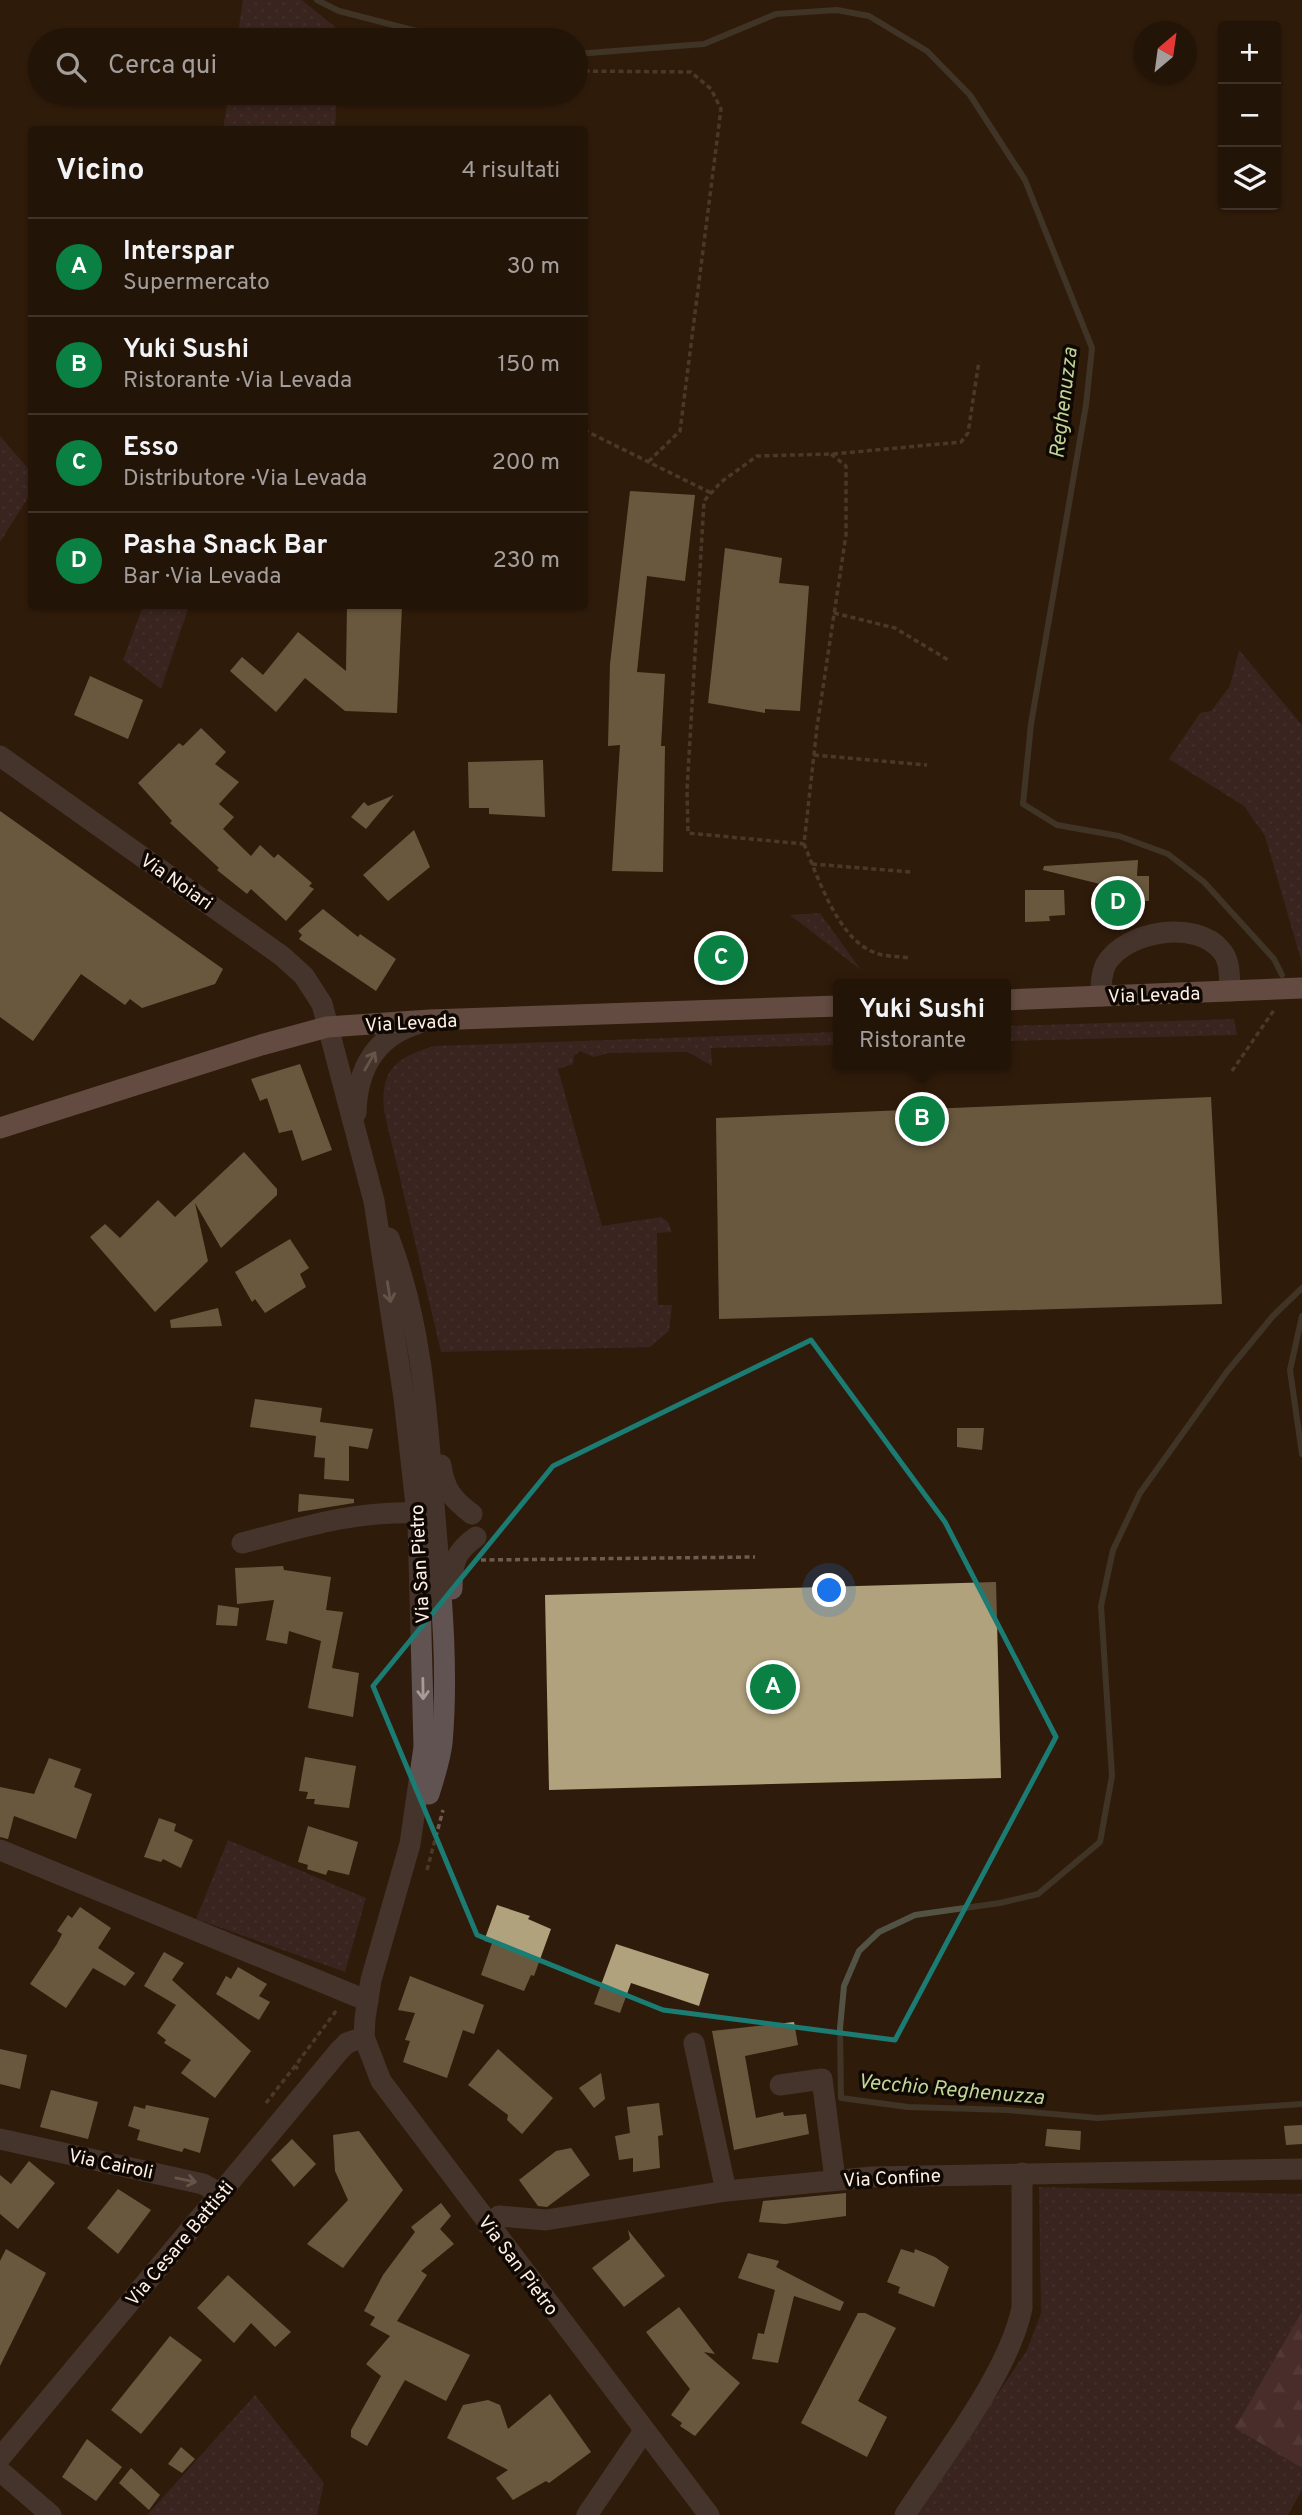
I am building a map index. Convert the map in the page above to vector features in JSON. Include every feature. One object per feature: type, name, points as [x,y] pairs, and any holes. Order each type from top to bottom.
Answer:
[{"type":"main road","name":"Via Levada","points":[[1011,1000],[1302,988]]},
{"type":"main road","name":"Via Levada","points":[[0,1128],[261,1045],[327,1027],[430,1020],[833,1006]]},
{"type":"street","name":"Via Noiari","points":[[0,756],[282,956],[304,976],[322,1004],[327,1027]]},
{"type":"street","points":[[1101,996],[1101,979],[1107,964],[1126,944],[1144,935],[1167,933],[1197,935],[1220,948],[1228,962],[1230,991]]},
{"type":"street","name":"Via San Pietro","points":[[356,1126],[360,1080],[381,1043],[395,1031],[430,1020]]},
{"type":"street","name":"Via San Pietro","points":[[327,1027],[356,1126],[374,1201],[404,1398],[429,1522],[422,1650],[424,1747],[410,1844],[371,1980],[364,2037],[381,2081],[709,2515]]},
{"type":"street","points":[[374,1201],[400,1268],[423,1365],[429,1522],[444,1669],[442,1745],[429,1796],[410,1844]]},
{"type":"street","points":[[423,1365],[432,1378],[443,1481],[453,1501],[472,1514],[429,1522]]},
{"type":"street","points":[[242,1544],[326,1521],[389,1512],[429,1522],[477,1543]]},
{"type":"street","points":[[444,1669],[453,1653],[452,1567],[459,1549],[477,1543]]},
{"type":"street","points":[[0,1850],[368,2001]]},
{"type":"street","name":"Via Cesare Battisti","points":[[0,2458],[312,2082],[347,2042],[364,2037]]},
{"type":"street","points":[[694,2043],[726,2191]]},
{"type":"street","points":[[780,2085],[822,2079],[835,2179]]},
{"type":"street","name":"Via Cairoli","points":[[0,2139],[202,2184],[219,2193]]},
{"type":"street","name":"Via Confine","points":[[488,2225],[499,2216],[546,2220],[726,2191],[835,2179],[1022,2172],[1302,2169]]},
{"type":"street","points":[[905,2515],[993,2378],[1019,2324],[1022,2308],[1022,2172]]},
{"type":"street","points":[[587,2515],[644,2431]]},
{"type":"street","points":[[0,2471],[51,2515]]},
{"type":"path","points":[[588,71],[691,72],[711,89],[720,109],[680,431],[649,461]]},
{"type":"path","points":[[804,845],[688,833],[687,790],[704,501],[721,482],[757,456],[831,454],[961,443],[968,433],[979,360]]},
{"type":"path","points":[[588,432],[711,493]]},
{"type":"path","points":[[831,454],[846,466],[846,535],[814,755],[804,845],[843,928],[857,944],[876,954],[909,958]]},
{"type":"path","points":[[834,613],[895,628],[950,661]]},
{"type":"path","points":[[814,755],[927,765]]},
{"type":"path","points":[[812,864],[911,872]]},
{"type":"path","points":[[1232,1071],[1275,1008]]},
{"type":"path","points":[[477,1543],[477,1560],[755,1557]]},
{"type":"path","points":[[425,1876],[444,1804]]},
{"type":"path","points":[[312,2082],[295,2066],[327,2026],[346,1992]]},
{"type":"highlighted area","points":[[811,1340],[945,1522],[1056,1737],[895,2040],[663,2010],[477,1935],[373,1686],[553,1466]]},
{"type":"shaded area","points":[[243,0],[302,0],[336,28],[239,28]]},
{"type":"shaded area","points":[[227,105],[336,105],[335,126],[224,126]]},
{"type":"shaded area","points":[[0,436],[28,468],[28,498],[0,542]]},
{"type":"shaded area","points":[[142,609],[188,609],[161,689],[123,660]]},
{"type":"shaded area","points":[[1239,650],[1302,725],[1302,963],[1265,836],[1244,806],[1169,759],[1200,713],[1211,711],[1230,686]]},
{"type":"shaded area","points":[[820,913],[861,970],[790,915]]},
{"type":"shaded area","points":[[1234,1019],[1237,1035],[1011,1041],[1011,1026]]},
{"type":"shaded area","points":[[833,1032],[833,1045],[711,1048],[712,1066],[688,1052],[608,1053],[594,1057],[580,1051],[574,1056],[573,1064],[558,1069],[602,1226],[661,1217],[668,1222],[672,1232],[657,1233],[658,1305],[672,1305],[669,1331],[650,1347],[441,1352],[384,1111],[383,1096],[388,1074],[394,1066],[410,1055],[435,1046]]},
{"type":"shaded area","points":[[228,1840],[366,1898],[345,1972],[196,1919]]},
{"type":"shaded area","points":[[1039,2187],[1302,2194],[1302,2311],[1236,2428],[1302,2468],[1302,2490],[1288,2515],[917,2515],[1027,2350],[1041,2313]]},
{"type":"shaded area","points":[[255,2395],[324,2483],[317,2515],[147,2515]]},
{"type":"green space","points":[[1302,2311],[1302,2468],[1235,2428]]},
{"type":"building","points":[[630,491],[695,495],[685,581],[647,576],[637,672],[665,674],[661,746],[665,746],[663,872],[612,871],[620,745],[608,746],[610,664]]},
{"type":"building","points":[[725,548],[782,558],[779,583],[809,586],[800,711],[765,709],[765,713],[708,703]]},
{"type":"building","points":[[347,609],[402,609],[397,713],[345,711],[305,678],[276,712],[230,671],[242,657],[263,675],[298,632],[346,671]]},
{"type":"building","points":[[90,676],[143,700],[128,739],[74,715]]},
{"type":"building","points":[[201,728],[226,752],[215,764],[239,782],[219,804],[234,817],[223,829],[251,856],[260,845],[274,858],[278,854],[312,883],[309,886],[314,889],[286,921],[251,889],[247,894],[217,870],[219,868],[170,823],[172,821],[138,783],[179,743],[183,746]]},
{"type":"building","points":[[543,760],[545,817],[489,814],[489,808],[469,808],[468,762]]},
{"type":"building","points":[[394,795],[366,829],[351,817],[364,802],[368,806]]},
{"type":"building","points":[[0,811],[223,969],[215,984],[142,1008],[130,999],[125,1005],[81,974],[33,1041],[0,1017]]},
{"type":"building","points":[[414,830],[430,867],[388,901],[363,875]]},
{"type":"building","points":[[1138,860],[1137,876],[1149,876],[1149,901],[1122,901],[1122,910],[1101,910],[1100,884],[1043,870],[1044,866]]},
{"type":"building","points":[[1025,890],[1064,890],[1065,915],[1049,916],[1050,921],[1025,922]]},
{"type":"building","points":[[323,909],[358,937],[360,934],[396,959],[376,991],[299,939],[302,935],[298,931]]},
{"type":"building","points":[[734,945],[734,968],[711,969],[710,947]]},
{"type":"building","points":[[300,1064],[332,1150],[302,1161],[292,1130],[279,1133],[267,1098],[260,1101],[251,1079]]},
{"type":"building","points":[[1211,1097],[1222,1304],[719,1319],[716,1118]]},
{"type":"building","points":[[244,1152],[277,1189],[277,1195],[221,1248],[195,1203],[208,1261],[155,1312],[90,1237],[105,1224],[120,1238],[158,1200],[175,1217]]},
{"type":"building","points":[[290,1239],[309,1268],[300,1274],[306,1287],[265,1313],[255,1299],[252,1302],[235,1272]]},
{"type":"building","points":[[218,1308],[222,1326],[171,1328],[170,1320]]},
{"type":"building","points":[[255,1399],[322,1408],[320,1422],[373,1429],[368,1449],[349,1446],[349,1481],[324,1479],[325,1458],[314,1457],[316,1436],[250,1427]]},
{"type":"building","points":[[957,1428],[984,1428],[982,1450],[957,1447]]},
{"type":"building","points":[[299,1494],[354,1499],[354,1503],[298,1512]]},
{"type":"building","points":[[283,1566],[284,1570],[331,1577],[326,1610],[343,1612],[332,1668],[359,1673],[353,1717],[308,1708],[321,1641],[289,1631],[287,1644],[266,1640],[274,1600],[237,1604],[235,1568]]},
{"type":"building","points":[[996,1582],[1001,1778],[549,1790],[545,1595]]},
{"type":"building","points":[[218,1605],[239,1608],[237,1626],[216,1625]]},
{"type":"building","points":[[305,1757],[356,1766],[349,1808],[314,1804],[315,1799],[306,1799],[308,1792],[299,1791]]},
{"type":"building","points":[[49,1758],[81,1769],[74,1787],[92,1794],[76,1839],[14,1816],[8,1839],[0,1837],[0,1787],[34,1794]]},
{"type":"building","points":[[159,1818],[176,1824],[174,1831],[193,1840],[181,1868],[163,1859],[161,1862],[144,1857]]},
{"type":"building","points":[[308,1826],[358,1842],[349,1875],[328,1870],[326,1875],[307,1869],[308,1865],[298,1862]]},
{"type":"building","points":[[497,1905],[530,1916],[528,1919],[551,1929],[534,1976],[531,1975],[524,1991],[481,1975],[492,1943],[484,1941]]},
{"type":"building","points":[[80,1907],[111,1928],[98,1948],[135,1973],[125,1986],[93,1968],[66,2008],[30,1984],[57,1944],[62,1934],[57,1931],[68,1915],[72,1918]]},
{"type":"building","points":[[616,1944],[709,1974],[699,2006],[631,1983],[620,2013],[594,2004]]},
{"type":"building","points":[[164,1952],[184,1963],[172,1980],[251,2051],[215,2098],[181,2073],[191,2060],[164,2043],[166,2040],[157,2033],[176,2005],[144,1986]]},
{"type":"building","points":[[238,1967],[267,1984],[259,1996],[270,2002],[259,2020],[216,1994],[226,1976],[231,1979]]},
{"type":"building","points":[[410,1976],[484,2005],[474,2034],[463,2030],[447,2078],[403,2062],[410,2041],[405,2040],[415,2013],[398,2010]]},
{"type":"building","points":[[794,2022],[798,2045],[745,2056],[756,2118],[783,2112],[784,2116],[806,2114],[809,2134],[734,2150],[712,2031]]},
{"type":"building","points":[[0,2049],[27,2055],[20,2089],[0,2084]]},
{"type":"building","points":[[498,2049],[553,2098],[522,2134],[507,2120],[508,2115],[468,2085]]},
{"type":"building","points":[[601,2073],[605,2099],[594,2108],[579,2088]]},
{"type":"building","points":[[51,2090],[98,2102],[88,2139],[40,2127]]},
{"type":"building","points":[[659,2103],[663,2135],[658,2136],[660,2168],[633,2172],[633,2158],[619,2160],[615,2136],[630,2133],[627,2107]]},
{"type":"building","points":[[146,2105],[209,2118],[200,2153],[184,2148],[182,2152],[137,2140],[140,2130],[128,2126],[134,2106],[145,2109]]},
{"type":"building","points":[[1302,2125],[1302,2144],[1286,2145],[1284,2126]]},
{"type":"building","points":[[1047,2129],[1081,2131],[1080,2150],[1045,2146]]},
{"type":"building","points":[[359,2131],[403,2190],[343,2268],[307,2244],[348,2200],[335,2171],[333,2135]]},
{"type":"building","points":[[292,2139],[316,2164],[294,2187],[271,2160]]},
{"type":"building","points":[[571,2148],[590,2175],[547,2207],[538,2206],[519,2180],[556,2151]]},
{"type":"building","points":[[29,2161],[55,2183],[18,2229],[0,2214],[0,2175],[11,2184]]},
{"type":"building","points":[[118,2189],[151,2210],[118,2254],[87,2228]]},
{"type":"building","points":[[846,2193],[846,2216],[785,2224],[759,2222],[763,2201]]},
{"type":"building","points":[[441,2203],[451,2216],[440,2229],[454,2244],[421,2271],[427,2275],[397,2321],[470,2355],[446,2401],[405,2380],[367,2446],[351,2437],[351,2430],[381,2376],[366,2364],[390,2336],[370,2325],[375,2317],[364,2311],[383,2275],[415,2232],[411,2227]]},
{"type":"building","points":[[628,2230],[665,2276],[624,2307],[592,2268],[630,2239]]},
{"type":"building","points":[[6,2249],[46,2273],[0,2366],[0,2261]]},
{"type":"building","points":[[901,2249],[914,2253],[915,2249],[935,2257],[949,2267],[934,2307],[898,2293],[900,2287],[887,2282]]},
{"type":"building","points":[[748,2253],[779,2261],[776,2267],[844,2302],[840,2311],[794,2296],[778,2363],[752,2359],[758,2333],[764,2334],[775,2290],[738,2278]]},
{"type":"building","points":[[228,2275],[291,2332],[275,2347],[251,2323],[234,2343],[197,2308]]},
{"type":"building","points":[[679,2307],[715,2354],[704,2352],[740,2383],[695,2436],[680,2426],[682,2423],[671,2415],[690,2389],[646,2332]]},
{"type":"building","points":[[858,2313],[865,2313],[896,2328],[858,2401],[887,2417],[867,2457],[801,2423]]},
{"type":"building","points":[[170,2336],[202,2360],[141,2434],[111,2410]]},
{"type":"building","points":[[550,2394],[591,2452],[549,2483],[546,2481],[513,2500],[496,2478],[508,2470],[447,2438],[463,2405],[488,2400],[500,2405],[508,2429]]},
{"type":"building","points":[[87,2439],[122,2467],[96,2501],[62,2477]]},
{"type":"building","points":[[181,2447],[195,2459],[182,2473],[168,2464]]},
{"type":"building","points":[[131,2468],[160,2495],[149,2510],[119,2483]]},
{"type":"waterway","name":"Reghenuzza","points":[[317,0],[339,11],[405,28]]},
{"type":"waterway","name":"Reghenuzza","points":[[588,53],[704,44],[776,14],[837,10],[869,16],[927,51],[970,95],[1025,180],[1092,348],[1086,405],[1031,724],[1023,804],[1057,825],[1119,836],[1168,854],[1204,882],[1274,959],[1282,975]]},
{"type":"waterway","name":"Vecchio Reghenuzza","points":[[1302,1288],[1273,1316],[1226,1373],[1140,1493],[1113,1550],[1101,1606],[1112,1776],[1100,1842],[1038,1894],[1000,1903],[915,1915],[879,1932],[859,1951],[844,1986],[840,2028],[841,2098],[908,2107],[1008,2110],[1098,2118],[1302,2104]]},
{"type":"waterway","name":"Reghenuzza","points":[[1302,1316],[1290,1370],[1302,1454]]},
{"type":"place","name":"Pasha Snack Bar","points":[[1118,903]]},
{"type":"place","name":"Esso","points":[[721,958]]},
{"type":"place","name":"Yuki Sushi","points":[[922,1119]]},
{"type":"place","name":"Interspar","points":[[773,1687]]}]
